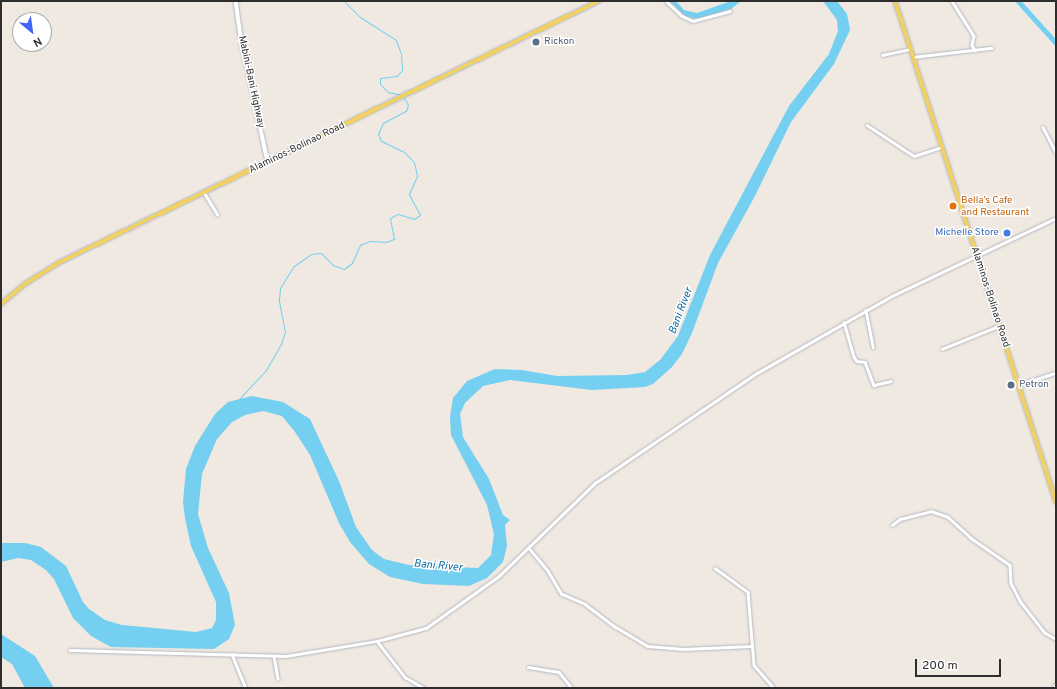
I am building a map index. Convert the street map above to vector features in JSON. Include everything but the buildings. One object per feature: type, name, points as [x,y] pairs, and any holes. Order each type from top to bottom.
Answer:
[{"type":"main road","name":"Mabini-Bani Highway","points":[[236,1],[241,37],[268,162]]},
{"type":"main road","name":"Alaminos-Bolinao Road","points":[[1,304],[25,284],[60,262],[599,1]]},
{"type":"main road","name":"Alaminos-Bolinao Road","points":[[895,1],[1056,502]]},
{"type":"street","points":[[666,1],[682,16],[694,21],[730,11]]},
{"type":"street","points":[[952,1],[974,36],[972,45],[975,50]]},
{"type":"street","points":[[912,57],[991,48]]},
{"type":"street","points":[[882,56],[910,49]]},
{"type":"street","points":[[867,125],[914,156],[942,147]]},
{"type":"street","points":[[1043,127],[1056,152]]},
{"type":"street","points":[[204,192],[217,214]]},
{"type":"street","points":[[70,650],[274,656],[324,651],[377,641],[420,630],[433,625],[499,576],[595,483],[757,373],[866,310],[1056,218]]},
{"type":"street","points":[[866,310],[874,347]]},
{"type":"street","points":[[844,322],[854,357],[857,361],[865,362],[874,385],[891,381]]},
{"type":"street","points":[[942,349],[999,326]]},
{"type":"street","points":[[1018,385],[1056,373]]},
{"type":"street","points":[[892,525],[900,519],[931,511],[948,517],[972,538],[1010,565],[1011,583],[1020,601],[1044,632],[1056,639]]},
{"type":"street","points":[[529,548],[548,571],[562,594],[585,604],[616,627],[648,646],[683,649],[752,646]]},
{"type":"street","points":[[714,568],[748,592],[752,622],[752,646],[755,669],[774,688]]},
{"type":"street","points":[[377,641],[405,677],[424,688]]},
{"type":"street","points":[[232,654],[246,688]]},
{"type":"street","points":[[274,656],[278,679]]},
{"type":"street","points":[[528,667],[559,672],[572,688]]},
{"type":"street","points":[[1053,688],[1056,684]]},
{"type":"water","points":[[669,1],[676,1],[684,10],[697,13],[731,1],[741,1],[731,9],[698,19],[686,17]]},
{"type":"water","points":[[823,1],[837,1],[847,14],[850,30],[834,64],[791,122],[755,196],[718,263],[692,333],[682,354],[672,367],[653,384],[645,387],[592,390],[510,380],[483,386],[465,403],[460,414],[463,437],[489,479],[503,515],[510,520],[505,525],[507,546],[503,562],[487,578],[469,586],[423,584],[390,577],[369,564],[350,542],[339,523],[310,455],[295,432],[282,416],[263,411],[245,415],[232,422],[217,439],[202,474],[198,514],[208,548],[229,593],[235,625],[229,639],[214,649],[111,647],[91,636],[73,618],[54,579],[46,570],[31,560],[18,558],[1,562],[1,543],[25,543],[41,547],[66,566],[83,602],[89,609],[105,620],[122,625],[196,632],[212,628],[216,620],[216,602],[191,546],[185,518],[183,502],[186,469],[195,446],[215,414],[228,402],[252,396],[283,402],[310,419],[339,481],[356,527],[372,550],[384,559],[409,565],[478,568],[491,555],[494,534],[487,505],[451,435],[450,417],[453,398],[467,381],[495,369],[522,370],[557,376],[627,375],[645,372],[660,360],[678,336],[710,255],[789,106],[829,54],[838,31],[837,20]]},
{"type":"water","points":[[1,634],[35,656],[54,688],[25,688],[12,664],[1,657]]},
{"type":"waterway","points":[[344,1],[360,17],[396,40],[401,54],[402,70],[397,76],[380,78],[380,84],[388,92],[402,95]]},
{"type":"waterway","name":"Bani River","points":[[1018,1],[1056,43]]},
{"type":"waterway","points":[[239,399],[266,370],[281,344],[285,332],[279,300],[280,288],[294,266],[311,254],[321,253],[333,265],[344,269],[352,263],[360,245],[370,241],[386,242],[394,239],[390,218],[398,214],[414,219],[420,215],[409,194],[417,176],[414,162],[404,152],[381,141],[378,134],[383,123],[406,111],[408,105],[404,98]]},
{"type":"place","name":"Rickon","points":[[536,42]]},
{"type":"place","name":"Bella’s Cafe and Restaurant","points":[[953,206]]},
{"type":"place","name":"Michelle Store","points":[[1007,233]]},
{"type":"place","name":"Petron","points":[[1011,385]]}]
